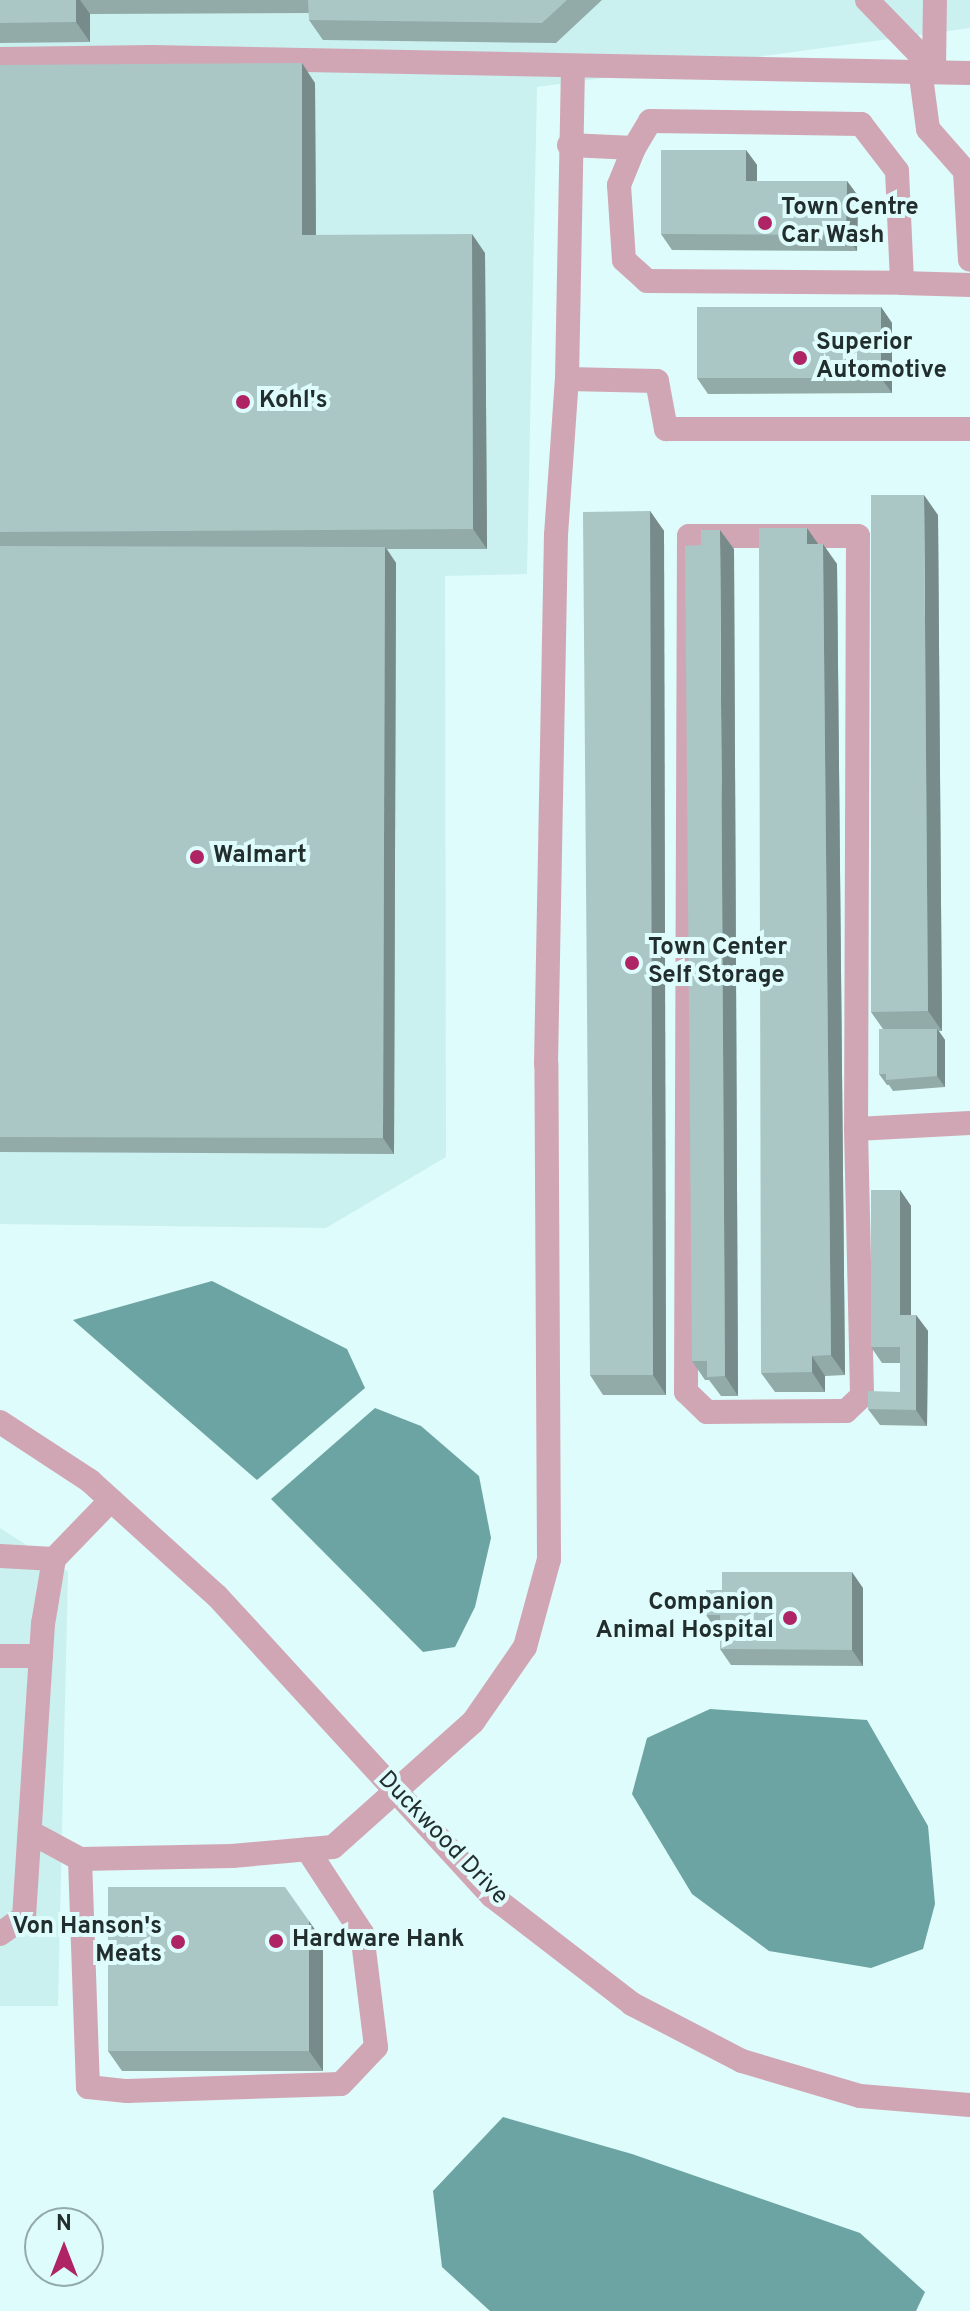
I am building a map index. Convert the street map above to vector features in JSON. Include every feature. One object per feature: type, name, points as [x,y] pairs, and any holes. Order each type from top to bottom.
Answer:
[{"type":"street","points":[[867,0],[927,69]]},
{"type":"street","points":[[935,0],[927,69],[928,129],[965,171],[970,260]]},
{"type":"street","points":[[0,59],[152,57],[573,68],[927,69],[970,73]]},
{"type":"street","points":[[30,1832],[80,1859],[232,1856],[333,1847],[394,1789],[473,1722],[525,1647],[549,1559],[546,1064],[556,535],[567,379],[569,145],[573,68]]},
{"type":"street","points":[[902,283],[897,171],[861,124],[650,121],[634,148],[619,185],[624,260],[647,281],[970,285]]},
{"type":"street","points":[[569,145],[634,148]]},
{"type":"street","points":[[567,379],[657,381],[666,429],[970,429]]},
{"type":"street","points":[[689,536],[858,536],[856,1129],[862,1396],[846,1411],[707,1412],[686,1392],[689,536]]},
{"type":"street","points":[[856,1129],[970,1123]]},
{"type":"street","name":"Duckwood Drive","points":[[0,1422],[111,1500],[217,1596],[492,1896],[632,2004],[742,2061],[860,2096],[970,2105]]},
{"type":"street","points":[[0,1934],[24,1917],[41,1656],[54,1559],[111,1500]]},
{"type":"street","points":[[0,1556],[54,1559]]},
{"type":"street","points":[[0,1656],[41,1656]]},
{"type":"street","points":[[80,1859],[88,2087],[127,2091],[341,2084],[376,2047],[362,1933],[307,1849]]},
{"type":"shaded area","points":[[0,0],[970,0],[970,28],[537,87],[527,574],[445,576],[446,1157],[326,1228],[0,1224]]},
{"type":"shaded area","points":[[212,1281],[347,1349],[365,1388],[257,1480],[73,1320]]},
{"type":"shaded area","points":[[375,1408],[421,1426],[479,1476],[491,1538],[475,1607],[455,1647],[423,1652],[271,1499]]},
{"type":"shaded area","points":[[0,1528],[68,1572],[58,2006],[0,2006]]},
{"type":"shaded area","points":[[710,1709],[867,1720],[928,1826],[935,1904],[923,1949],[871,1968],[769,1951],[692,1894],[632,1794],[647,1738]]},
{"type":"shaded area","points":[[503,2117],[632,2154],[860,2233],[925,2292],[916,2311],[490,2311],[442,2267],[433,2191]]},
{"type":"building","points":[[0,0],[76,0],[76,22],[0,23]]},
{"type":"building","points":[[308,0],[567,0],[542,23],[309,20]]},
{"type":"building","name":"Kohl's","points":[[302,63],[302,235],[472,234],[473,529],[0,532],[0,65]]},
{"type":"building","name":"Town Centre Car Wash","points":[[661,150],[746,150],[746,181],[847,181],[846,235],[661,234]]},
{"type":"building","name":"Superior Automotive","points":[[697,307],[881,307],[881,378],[697,378]]},
{"type":"building","points":[[871,495],[924,495],[928,1011],[871,1012]]},
{"type":"building","name":"Town Center Self Storage","points":[[650,511],[653,1375],[590,1375],[583,512]]},
{"type":"building","name":"Town Center Self Storage","points":[[759,528],[807,528],[807,544],[823,544],[831,1355],[812,1356],[812,1372],[761,1373]]},
{"type":"building","points":[[701,530],[720,530],[725,1376],[707,1377],[707,1361],[692,1361],[685,546],[701,545]]},
{"type":"building","name":"Walmart","points":[[0,546],[385,547],[383,1138],[0,1137]]},
{"type":"building","points":[[879,1029],[937,1029],[937,1076],[886,1080],[886,1074],[879,1074]]},
{"type":"building","points":[[871,1190],[900,1190],[900,1315],[916,1315],[916,1410],[868,1409],[868,1391],[900,1392],[900,1347],[871,1347]]},
{"type":"building","name":"Companion Animal Hospital","points":[[722,1572],[852,1572],[852,1650],[720,1649],[720,1615],[706,1615],[706,1590],[722,1590]]},
{"type":"building","points":[[108,1887],[285,1887],[309,1921],[309,2051],[108,2051]]},
{"type":"place","name":"Town Centre Car Wash","points":[[765,223]]},
{"type":"place","name":"Superior Automotive","points":[[800,358]]},
{"type":"place","name":"Kohl's","points":[[243,402]]},
{"type":"place","name":"Walmart","points":[[197,857]]},
{"type":"place","name":"Town Center Self Storage","points":[[632,963]]},
{"type":"place","name":"Companion Animal Hospital","points":[[790,1618]]},
{"type":"place","name":"Hardware Hank","points":[[276,1941]]},
{"type":"place","name":"Von Hanson's Meats","points":[[178,1942]]}]
